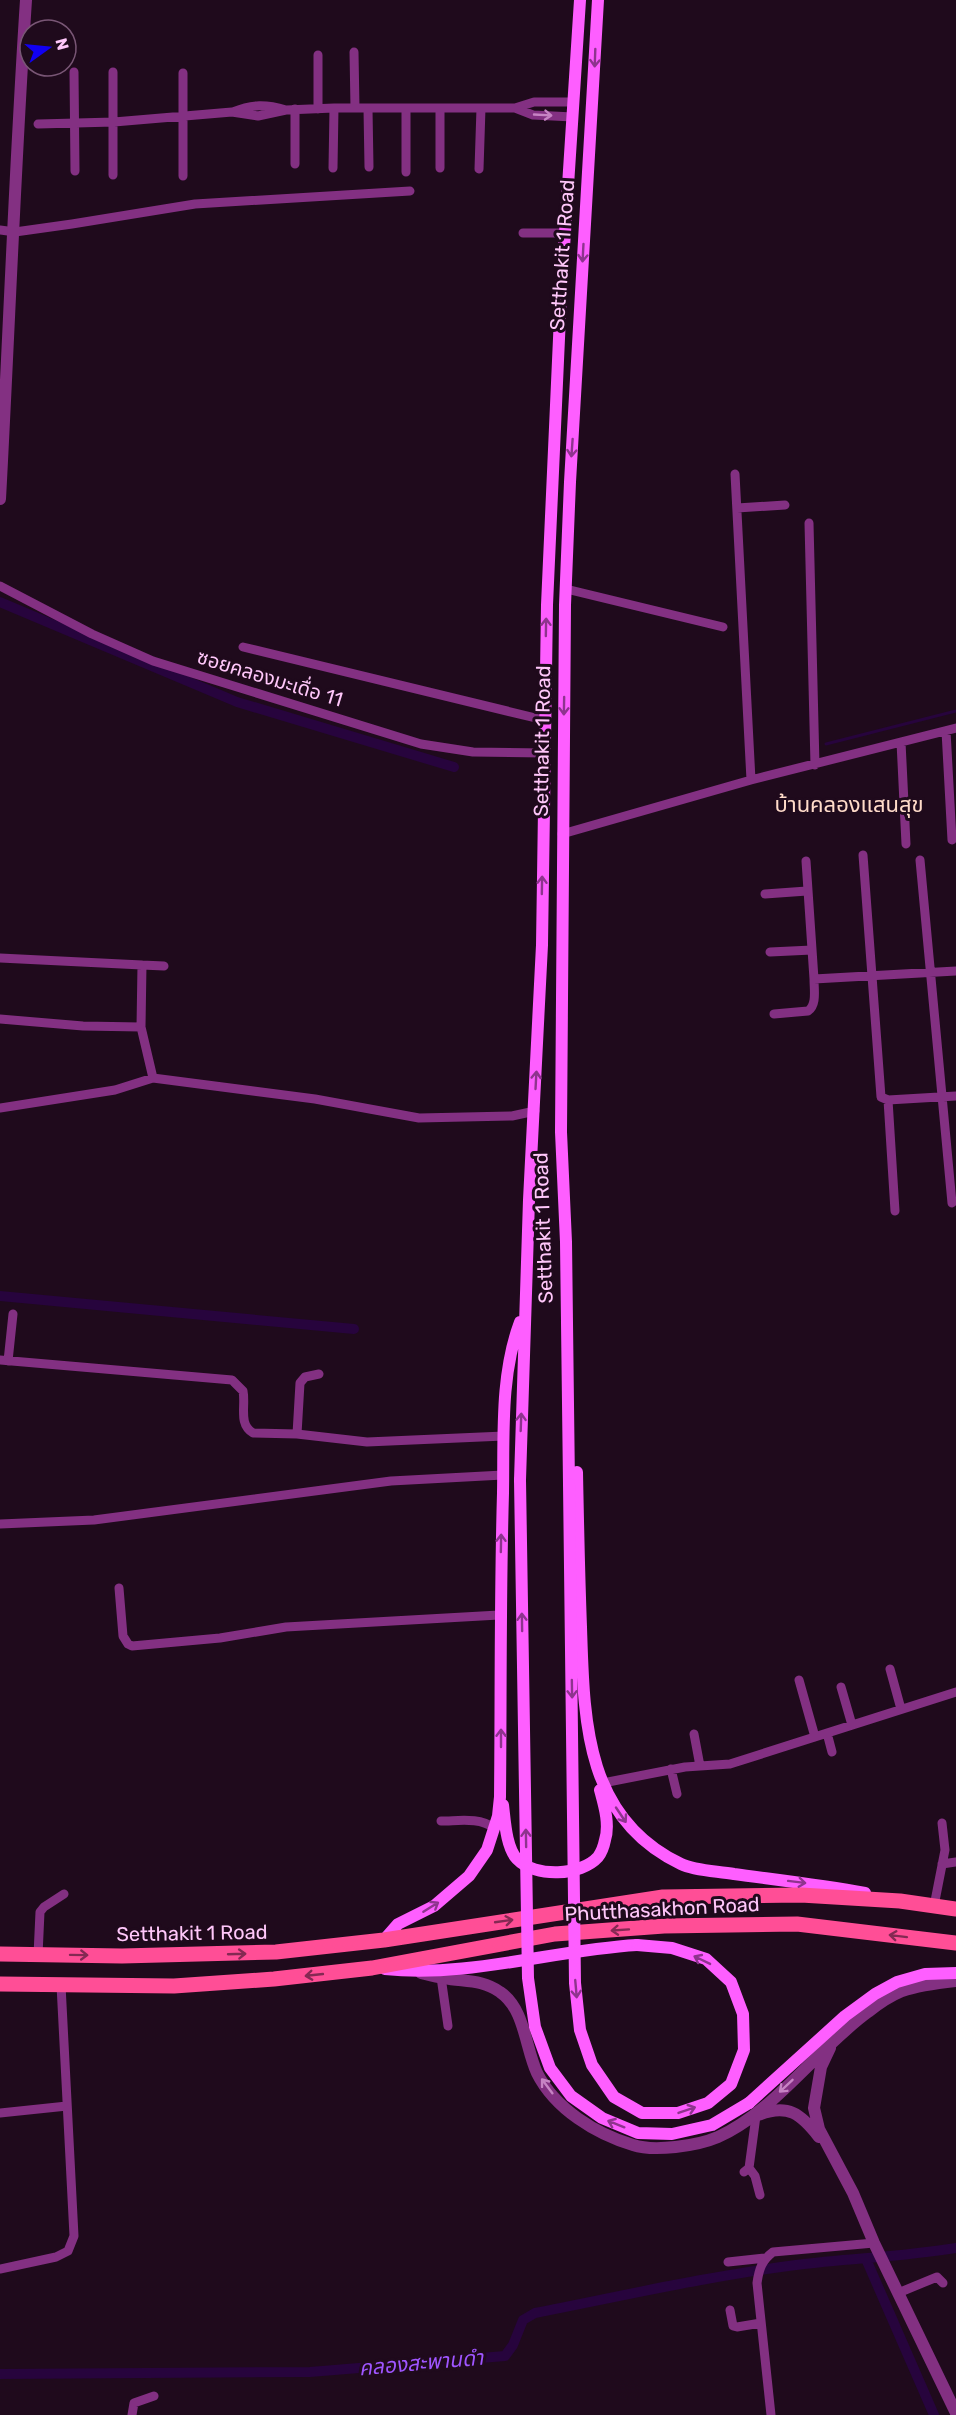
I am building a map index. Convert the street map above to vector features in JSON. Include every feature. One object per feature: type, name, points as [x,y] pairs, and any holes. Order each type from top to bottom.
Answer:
[{"type":"main road","name":"Setthakit 1 Road","points":[[580,0],[565,233],[547,605],[542,945],[535,1111],[528,1200],[520,1480],[528,1978],[535,2026],[550,2068],[572,2096],[602,2118],[638,2133],[672,2134],[712,2125],[749,2103],[845,2016],[875,1994],[897,1982],[925,1974],[956,1973]]},
{"type":"main road","name":"Setthakit 1 Road","points":[[372,1968],[415,1972],[471,1967],[596,1947],[637,1945],[672,1948],[706,1959],[731,1982],[743,2014],[744,2050],[731,2084],[708,2103],[678,2113],[642,2113],[614,2097],[592,2065],[580,2030],[575,1983],[569,1484],[567,1324],[561,1131],[562,834],[565,605],[570,482],[598,0]]},
{"type":"main road","points":[[547,605],[565,605]]},
{"type":"main road","points":[[384,1940],[398,1924],[434,1906],[469,1876],[487,1850],[501,1797],[499,1615],[504,1436],[511,1353],[524,1311]]},
{"type":"main road","points":[[501,1773],[506,1827],[517,1859],[539,1871],[566,1872],[588,1864],[599,1856],[606,1838],[606,1816],[584,1704],[574,1368],[567,1324]]},
{"type":"main road","points":[[593,1759],[608,1795],[628,1825],[654,1847],[682,1865],[826,1885],[900,1900]]},
{"type":"main road","name":"Phutthasakhon Road","points":[[384,1940],[663,1897],[801,1895],[900,1900],[956,1909]]},
{"type":"main road","name":"Phutthasakhon Road","points":[[372,1968],[555,1935],[664,1926],[797,1924],[956,1943]]},
{"type":"main road","name":"Setthakit 1 Road","points":[[0,1954],[178,1955],[276,1952],[384,1940]]},
{"type":"main road","points":[[0,1984],[174,1986],[274,1979],[372,1968]]},
{"type":"street","points":[[0,499],[15,232],[18,117],[26,0]]},
{"type":"street","points":[[354,52],[355,108]]},
{"type":"street","points":[[318,55],[318,109]]},
{"type":"street","points":[[113,72],[113,175]]},
{"type":"street","points":[[183,73],[183,176]]},
{"type":"street","points":[[74,78],[75,171]]},
{"type":"street","points":[[232,112],[249,116],[290,110],[334,108],[515,108],[534,102],[574,102]]},
{"type":"street","points":[[38,124],[183,117],[232,112],[246,106],[267,105],[290,110]]},
{"type":"street","points":[[267,105],[268,115]]},
{"type":"street","points":[[333,168],[334,108]]},
{"type":"street","points":[[406,108],[406,172]]},
{"type":"street","points":[[440,108],[441,168]]},
{"type":"street","points":[[479,169],[481,108]]},
{"type":"street","points":[[515,108],[533,115],[573,117]]},
{"type":"street","points":[[368,109],[369,167]]},
{"type":"street","points":[[290,110],[295,164]]},
{"type":"street","points":[[0,230],[15,232],[195,204],[411,191]]},
{"type":"street","points":[[523,233],[565,233]]},
{"type":"street","points":[[735,474],[751,780]]},
{"type":"street","points":[[737,508],[785,505]]},
{"type":"street","points":[[809,524],[815,765]]},
{"type":"street","name":"ซอยคลองมะเดื่อ 11","points":[[0,586],[101,639],[153,661],[410,740],[473,752],[544,753]]},
{"type":"street","points":[[566,590],[723,627]]},
{"type":"street","points":[[243,647],[544,720]]},
{"type":"street","points":[[562,834],[751,780],[951,730],[951,840]]},
{"type":"street","points":[[901,742],[906,844]]},
{"type":"street","points":[[863,855],[881,1097],[888,1100],[956,1096]]},
{"type":"street","points":[[920,860],[952,1203]]},
{"type":"street","points":[[774,1014],[808,1011],[814,1004],[806,861]]},
{"type":"street","points":[[765,894],[807,891]]},
{"type":"street","points":[[770,952],[812,950]]},
{"type":"street","points":[[0,958],[164,966]]},
{"type":"street","points":[[142,965],[141,1027],[153,1078]]},
{"type":"street","points":[[814,979],[956,971]]},
{"type":"street","points":[[0,1019],[82,1026],[141,1027]]},
{"type":"street","points":[[0,1108],[115,1090],[153,1078],[315,1099],[419,1118],[512,1116],[535,1111]]},
{"type":"street","points":[[888,1100],[895,1211]]},
{"type":"street","points":[[13,1314],[4,1361],[232,1380],[243,1391],[244,1420],[253,1433],[297,1434],[367,1442],[504,1436]]},
{"type":"street","points":[[297,1434],[300,1383],[305,1377],[319,1374]]},
{"type":"street","points":[[0,1524],[94,1520],[392,1480],[503,1475]]},
{"type":"street","points":[[119,1587],[123,1636],[132,1646],[220,1638],[286,1627],[499,1615]]},
{"type":"street","points":[[890,1669],[901,1709]]},
{"type":"street","points":[[799,1680],[815,1737]]},
{"type":"street","points":[[841,1687],[852,1725]]},
{"type":"street","points":[[603,1784],[671,1769],[730,1764],[956,1692]]},
{"type":"street","points":[[827,1733],[832,1752]]},
{"type":"street","points":[[694,1734],[700,1766]]},
{"type":"street","points":[[671,1769],[677,1794]]},
{"type":"street","points":[[441,1821],[479,1821],[486,1822],[494,1828]]},
{"type":"street","points":[[934,1906],[945,1850],[942,1823]]},
{"type":"street","points":[[942,1864],[956,1862]]},
{"type":"street","points":[[38,1955],[40,1912],[64,1894]]},
{"type":"street","points":[[415,1972],[480,1982],[501,1992],[510,2000],[517,2012],[538,2074],[562,2106],[596,2130],[635,2146],[673,2148],[717,2138],[751,2118],[838,2037],[881,2003],[901,1991],[927,1984],[956,1981]]},
{"type":"street","points":[[441,1977],[448,2026]]},
{"type":"street","points":[[0,2269],[56,2257],[68,2251],[74,2236],[61,1985]]},
{"type":"street","points":[[838,2037],[827,2052],[822,2067],[814,2108],[819,2129],[853,2193],[874,2244],[956,2413]]},
{"type":"street","points":[[0,2113],[67,2106]]},
{"type":"street","points":[[751,2118],[777,2110],[790,2111],[802,2117],[827,2147]]},
{"type":"street","points":[[751,2118],[746,2170],[755,2176],[760,2195]]},
{"type":"street","points":[[771,2415],[757,2283],[765,2258],[773,2252],[874,2244]]},
{"type":"street","points":[[729,2262],[765,2258]]},
{"type":"street","points":[[898,2293],[937,2277],[943,2283]]},
{"type":"street","points":[[729,2310],[734,2326],[760,2324]]},
{"type":"street","points":[[132,2415],[134,2403],[154,2396]]},
{"type":"waterway","points":[[0,602],[237,702],[454,767]]},
{"type":"waterway","points":[[826,744],[956,711]]},
{"type":"waterway","points":[[0,1296],[354,1329]]},
{"type":"waterway","name":"คลองสะพานดำ","points":[[0,2374],[310,2372],[505,2356],[513,2345],[523,2320],[535,2313],[763,2270],[956,2248]]},
{"type":"waterway","points":[[866,2259],[934,2415]]},
{"type":"district","name":"บ้านคลองแสนสุข","points":[[849,804]]}]
